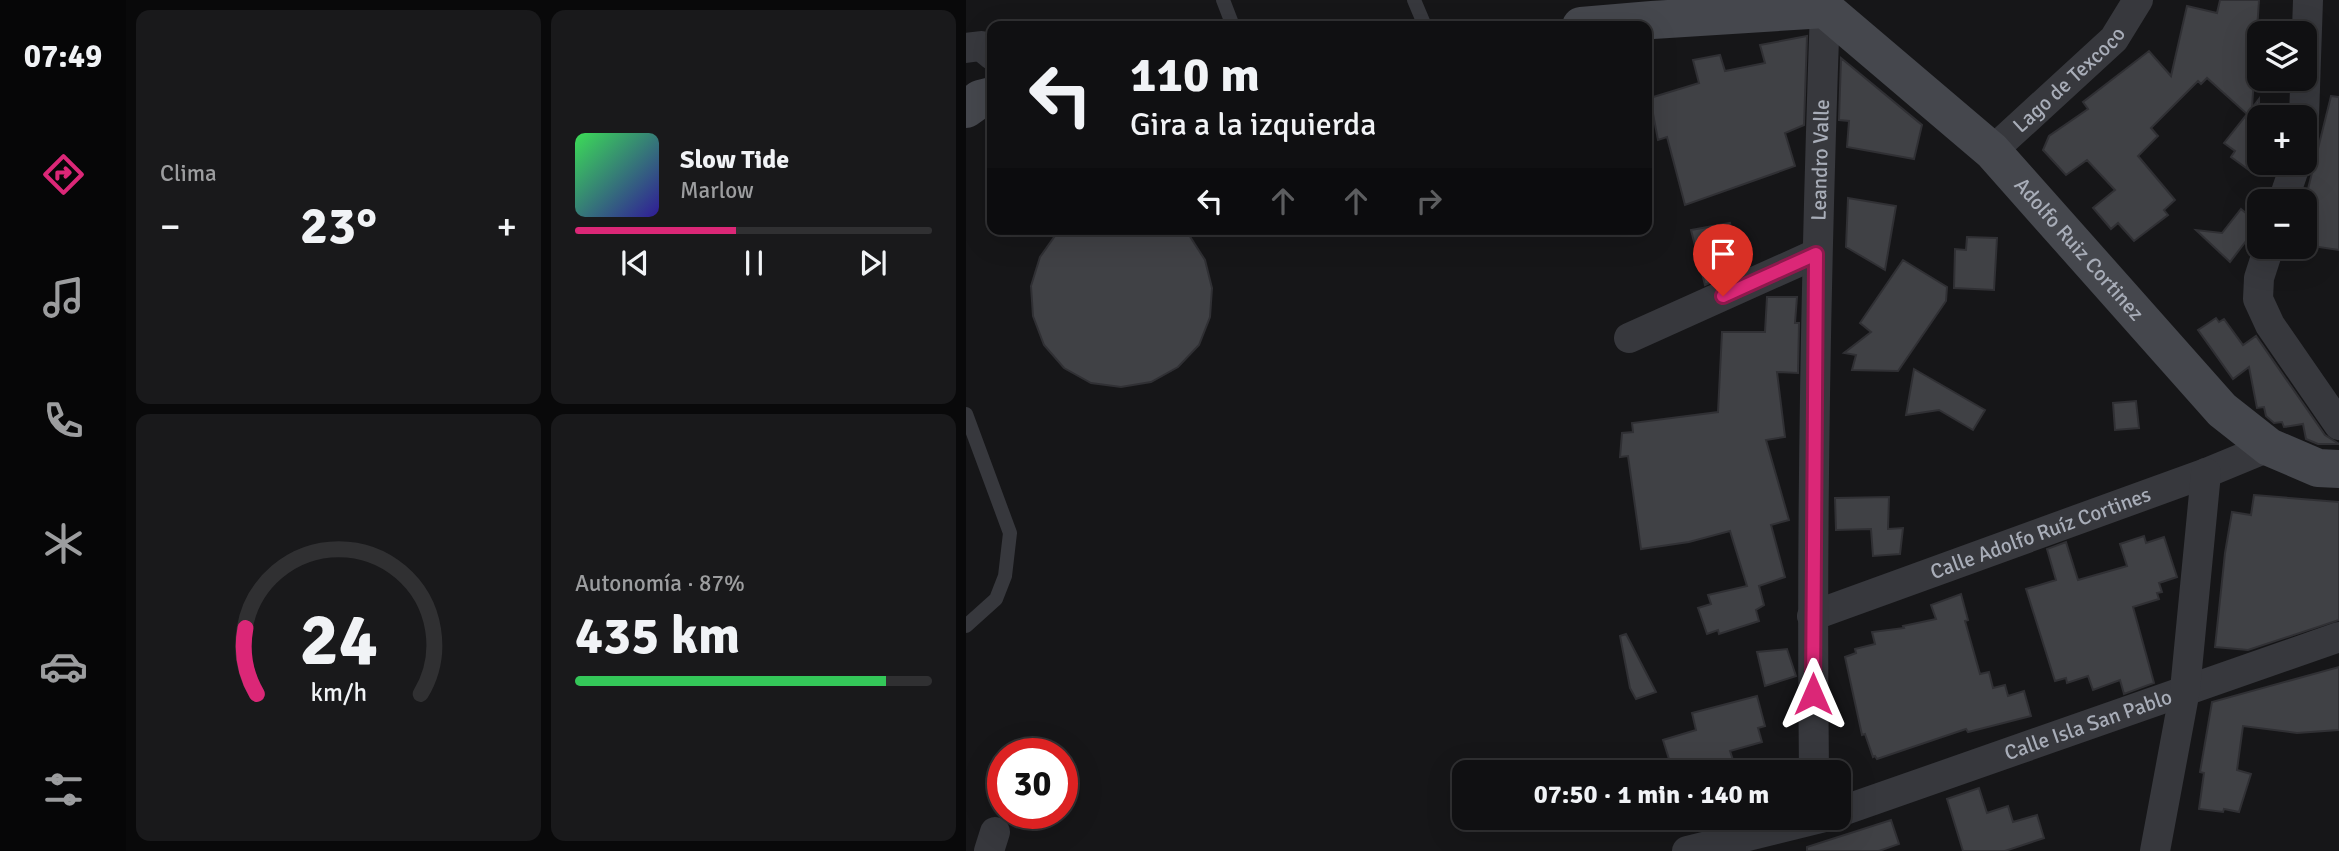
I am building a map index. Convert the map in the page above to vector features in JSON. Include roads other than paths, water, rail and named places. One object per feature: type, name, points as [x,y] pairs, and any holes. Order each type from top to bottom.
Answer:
[{"type":"main road","name":"Adolfo Ruiz Cortinez","points":[[1825,9],[1992,151],[2222,410],[2269,447],[2318,468],[2339,469]]},
{"type":"main road","points":[[1602,21],[1647,10],[1825,9]]},
{"type":"main road","points":[[966,109],[987,97]]},
{"type":"street","name":"Lago de Texcoco","points":[[1992,151],[2114,39],[2138,0]]},
{"type":"street","points":[[2304,105],[2308,0]]},
{"type":"street","name":"Leandro Valle","points":[[1814,760],[1812,616],[1816,254],[1825,9]]},
{"type":"street","points":[[966,48],[981,46],[987,51]]},
{"type":"street","points":[[1629,338],[1816,254]]},
{"type":"street","points":[[2265,259],[2259,278],[2258,299],[2270,325],[2339,425]]},
{"type":"street","name":"Calle Adolfo Ruíz Cortines","points":[[1812,616],[2206,473],[2269,447]]},
{"type":"street","points":[[2155,851],[2185,690],[2206,473]]},
{"type":"street","name":"Calle Isla San Pablo","points":[[1851,807],[2339,637]]},
{"type":"street","name":"Calle Isla San Pablo","points":[[1687,851],[1771,830]]},
{"type":"lane","points":[[1223,0],[1231,21]]},
{"type":"lane","points":[[1414,0],[1424,21]]},
{"type":"lane","points":[[966,414],[1010,533],[1005,576],[996,599],[966,626]]}]
